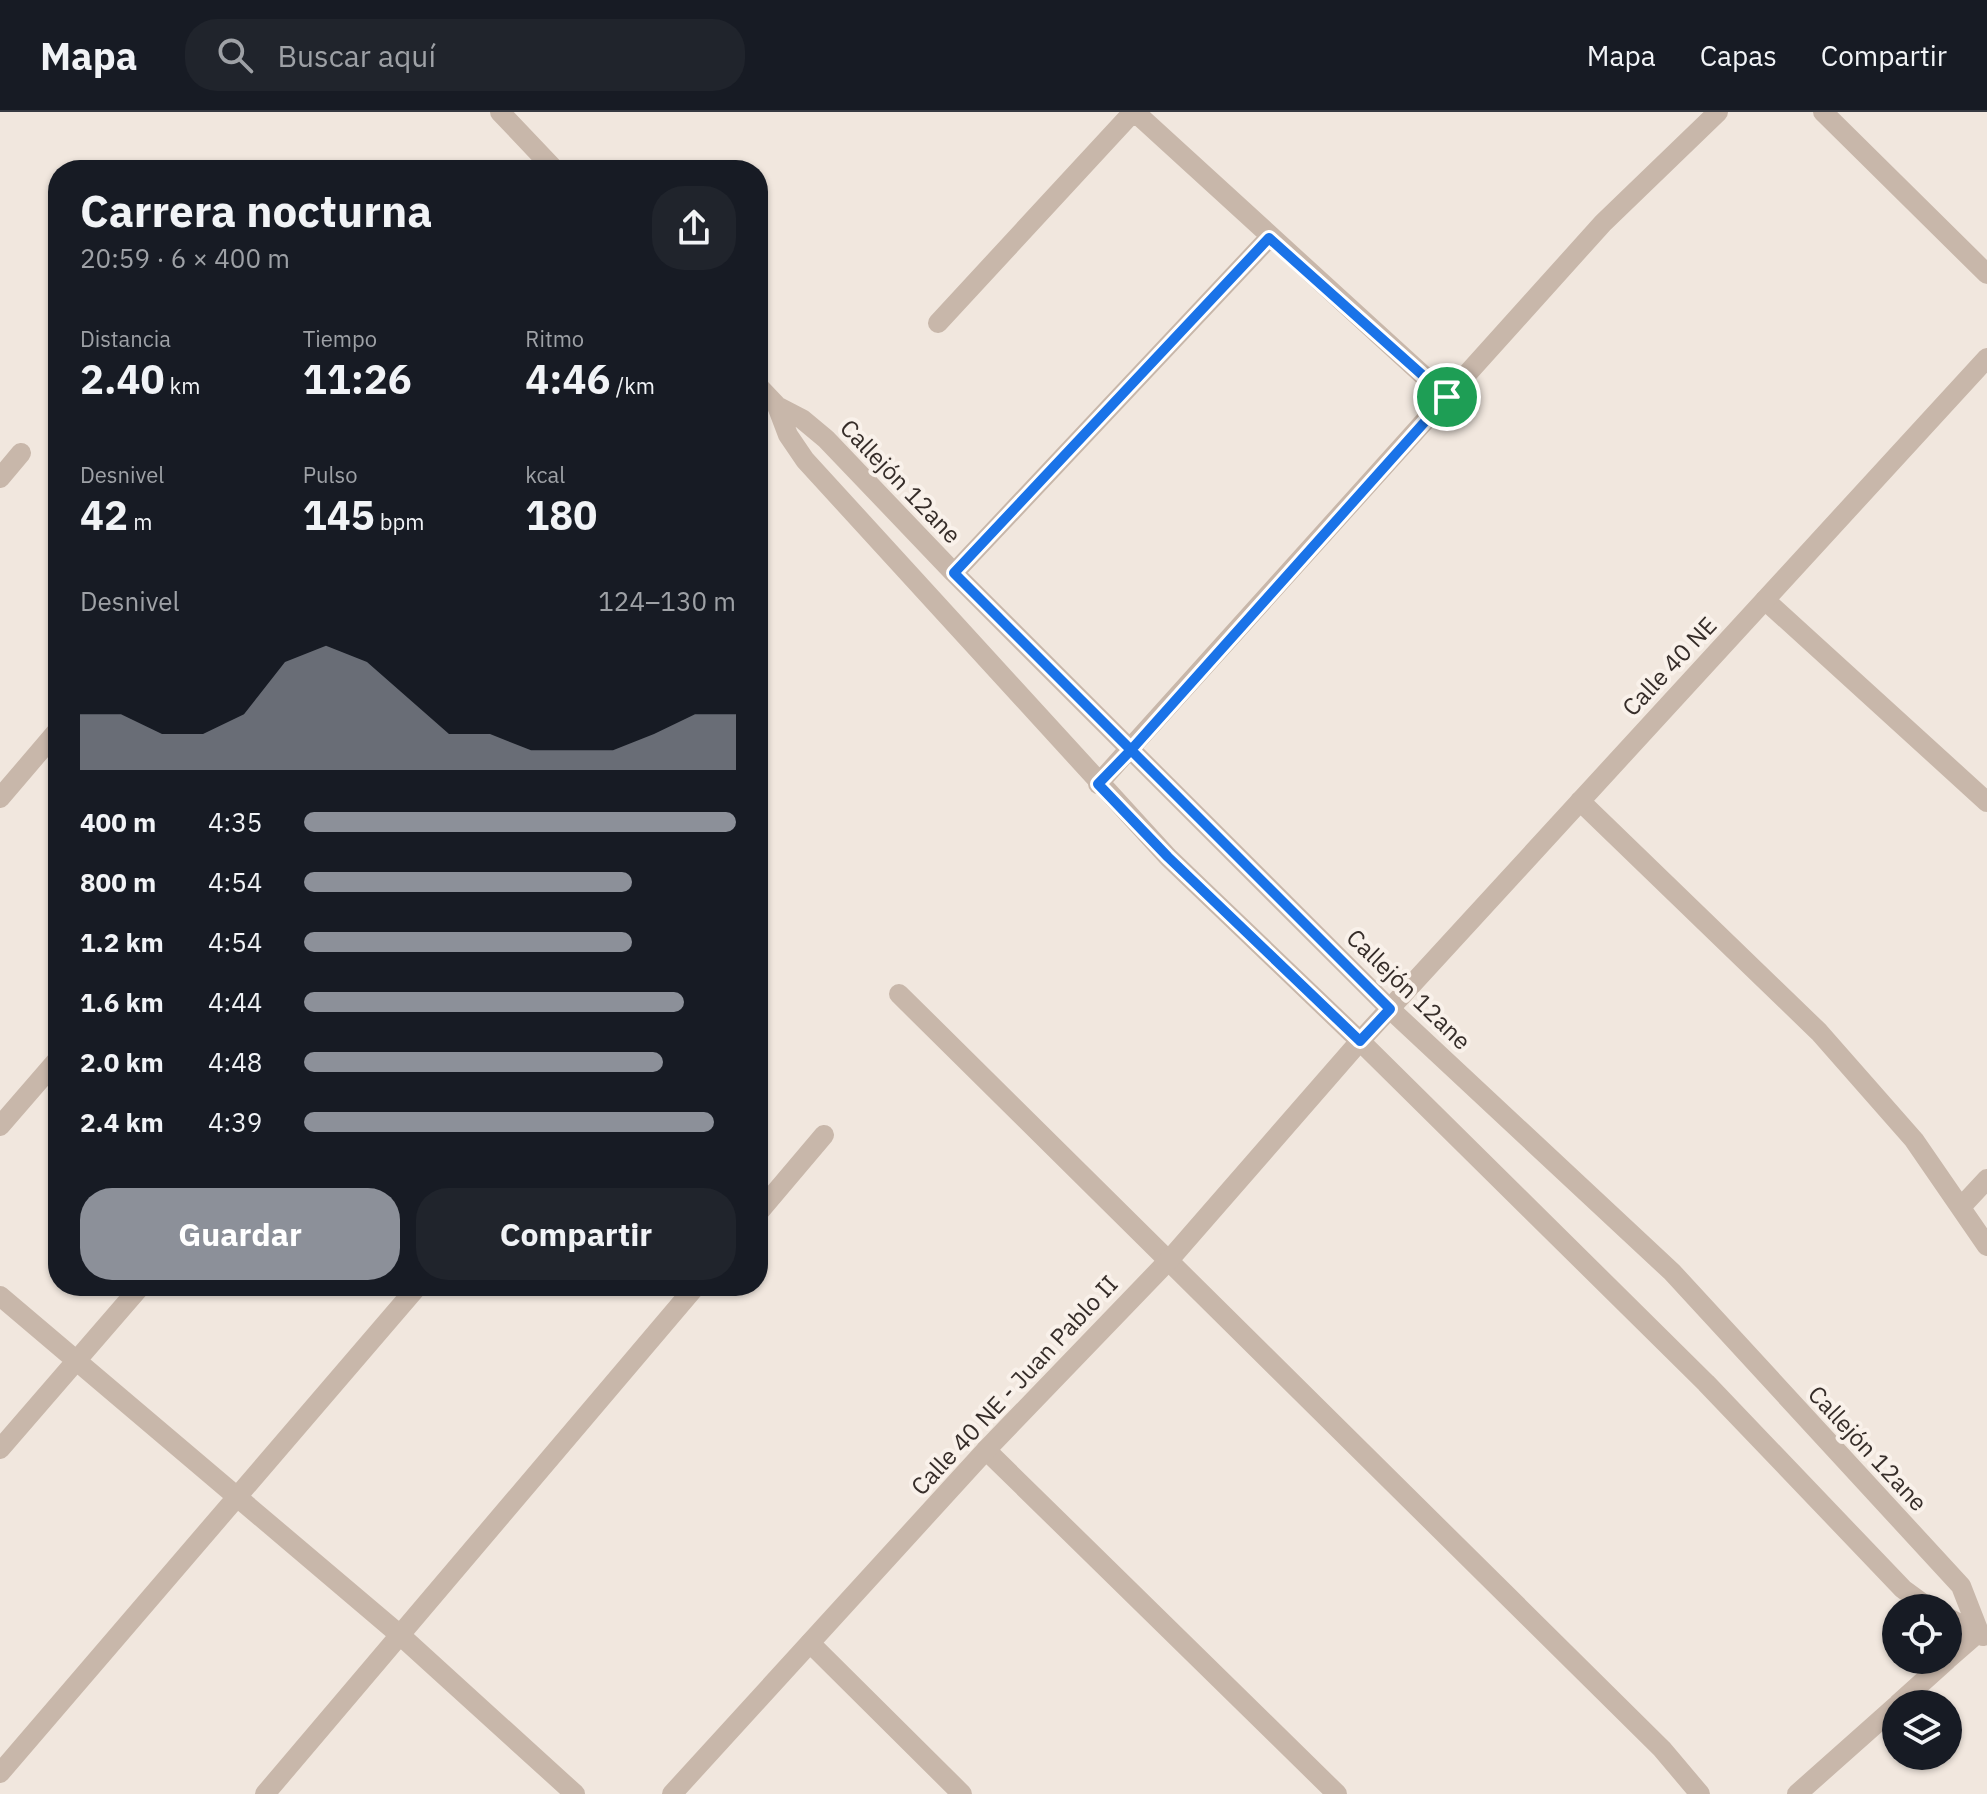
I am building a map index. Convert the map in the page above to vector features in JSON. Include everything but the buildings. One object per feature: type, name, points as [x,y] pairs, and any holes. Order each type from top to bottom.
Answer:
[{"type":"street","points":[[500,112],[546,160]]},
{"type":"street","points":[[938,323],[1134,112],[1447,397]]},
{"type":"street","points":[[1098,784],[1603,223],[1718,112]]},
{"type":"street","points":[[1823,112],[1987,274]]},
{"type":"street","points":[[954,573],[1269,238]]},
{"type":"street","name":"Calle 40 NE","points":[[1390,1009],[1987,358]]},
{"type":"street","name":"Callejón 12ane","points":[[768,397],[826,439],[954,573],[1390,1009],[1672,1272],[1961,1586],[1983,1635]]},
{"type":"street","name":"Callejón 12ane","points":[[777,406],[788,435],[805,460],[1098,784],[1168,857],[1360,1041],[1706,1383],[1910,1594]]},
{"type":"street","points":[[0,478],[21,453]]},
{"type":"street","points":[[1765,600],[1987,802]]},
{"type":"street","points":[[0,798],[48,742]]},
{"type":"street","points":[[1580,801],[1819,1032],[1914,1140],[1987,1246]]},
{"type":"street","points":[[899,994],[1651,1738],[1700,1794]]},
{"type":"street","name":"Calle 40 NE - Juan Pablo II","points":[[672,1794],[986,1450],[1170,1259],[1390,1009]]},
{"type":"street","points":[[0,1126],[48,1071]]},
{"type":"street","points":[[768,1201],[824,1135]]},
{"type":"street","points":[[1961,1207],[1987,1179]]},
{"type":"street","points":[[0,1296],[400,1635],[575,1794]]},
{"type":"street","points":[[0,1449],[132,1296]]},
{"type":"street","points":[[0,1773],[409,1296]]},
{"type":"street","points":[[265,1794],[688,1296]]},
{"type":"street","points":[[986,1450],[1337,1794]]},
{"type":"street","points":[[1962,1625],[1983,1635],[1962,1650]]},
{"type":"street","points":[[810,1643],[962,1794]]},
{"type":"street","points":[[1914,1690],[1932,1674]]},
{"type":"street","points":[[1797,1794],[1882,1718]]},
{"type":"route","points":[[1447,397],[1131,750],[1098,784],[1168,857],[1360,1041],[1390,1009],[1203,824],[1131,750],[954,573],[1269,238],[1447,397]]}]
